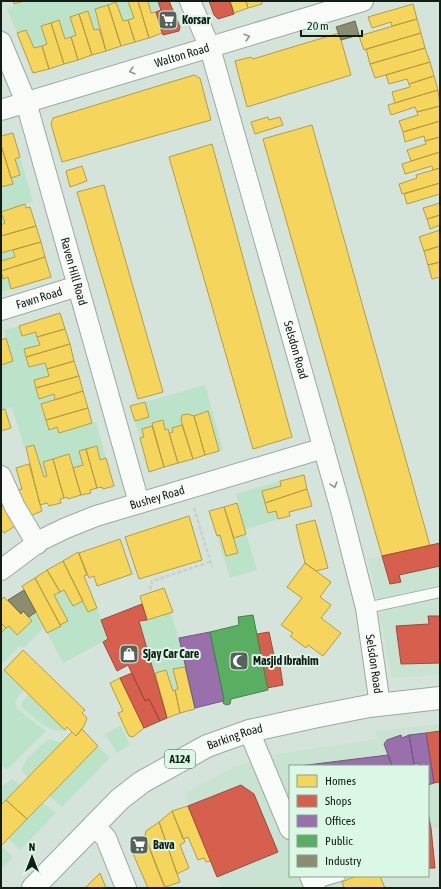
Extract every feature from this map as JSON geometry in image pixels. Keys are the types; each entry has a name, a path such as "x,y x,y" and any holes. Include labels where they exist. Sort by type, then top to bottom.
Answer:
{"main road":[{"name":"Barking Road","path":"33,888 120,799 142,782 207,746 249,731 318,716 380,705 440,698"}],"street":[{"name":"Selsdon Road","path":"190,1 210,48 324,448 366,608 380,705"},
{"name":"Walton Road","path":"1,110 363,1"},
{"name":"Raven Hill Road","path":"1,42 26,102 139,503"},
{"name":"Fawn Road","path":"1,310 78,286"},
{"name":"Bushey Road","path":"1,570 37,544 66,528 139,503 324,448"},
{"path":"1,476 15,507 37,544"},
{"path":"249,731 289,827"},
{"path":"93,825 106,838 126,888"}],"lane":[{"path":"366,608 440,592"},
{"path":"313,883 336,877"}],"path":[{"path":"188,489 212,567"},
{"path":"150,590 152,581 210,562"}],"shaded area":[{"path":"24,1 128,1 134,18 123,21 116,2 101,28 94,30 70,17 76,35 65,39 59,20 41,26 47,44 34,48 26,30 17,33 7,9"},
{"path":"148,1 158,1 161,10 151,13"},
{"path":"20,157 33,202 1,212 1,187 13,184 11,178 20,175 15,159"},
{"path":"1,212 5,223 1,225"},
{"path":"13,250 15,257 1,261 1,253"},
{"path":"1,274 3,279 8,277 11,289 1,292"},
{"path":"19,326 22,336 36,332 40,345 24,350 29,367 45,363 49,376 34,380 39,399 54,394 55,400 41,404 49,430 57,427 59,433 96,422 106,458 100,460 97,446 79,451 83,465 73,468 69,455 43,462 47,476 44,477 35,445 24,447 12,407 1,410 1,365 13,361 4,330"},
{"path":"205,385 223,450 219,451 208,411 194,416 188,414 182,415 182,425 172,428 173,432 169,433 165,430 163,420 152,423 152,426 142,429 144,437 140,438 135,421 149,417 145,402"},
{"path":"280,481 281,486 262,491 268,513 276,511 278,519 245,530 236,494"},
{"path":"246,534 257,570 230,578 217,536 220,535 226,556 238,553 234,538"},
{"path":"440,543 440,674 392,678 368,559"},
{"path":"64,590 73,606 83,601 88,612 97,608 108,639 63,663 47,633 68,621 54,595"},
{"path":"36,612 44,627 24,648 20,646 1,665 1,633 9,626 17,635 32,621 29,617"},
{"path":"170,612 179,638 185,667 173,669 178,689 173,691 166,670 155,673 139,621"},
{"path":"4,670 24,690 15,701 17,709 46,731 7,770 1,765 1,672"},
{"path":"29,695 65,730 60,731 48,728 22,707 22,701"},
{"path":"440,724 440,827 431,828 429,818 429,765 289,765 289,877 354,877 328,888 304,885 296,888 222,888 188,806 185,793 234,767 277,754 378,739 376,731"},
{"path":"121,725 130,745 117,753 105,734"},
{"path":"50,739 61,743 28,778 22,771 24,763 37,749"},
{"path":"98,746 110,758 62,807 49,796"},
{"path":"12,779 21,785 1,805 1,787"},
{"path":"43,803 56,813 20,850 8,838"},
{"path":"1,846 13,857 1,869"}],"building: Homes":[{"path":"13,1 24,1 14,4"},
{"path":"128,1 138,1 149,38 135,42 128,20 134,18"},
{"path":"138,1 148,1 151,13 156,12 162,33 149,38"},
{"path":"230,1 246,1 248,8 234,13"},
{"path":"246,1 262,1 262,4 248,8"},
{"path":"116,2 123,21 128,20 135,42 121,46 108,5"},
{"path":"413,4 417,19 392,26 391,22 372,28 368,17"},
{"path":"108,5 121,46 106,51 95,9"},
{"path":"88,11 94,30 99,29 106,51 92,55 79,14"},
{"path":"79,14 92,55 78,60 71,37 76,35 70,17"},
{"path":"417,19 421,33 364,50 359,36"},
{"path":"59,20 65,39 71,37 78,60 64,64 51,23"},
{"path":"51,23 64,64 49,69 42,46 47,44 41,26"},
{"path":"26,30 34,48 42,46 49,69 33,73 17,33"},
{"path":"339,33 351,75 247,107 235,61 251,57 253,59"},
{"path":"421,33 425,48 370,64 366,49"},
{"path":"425,48 430,62 375,78 370,64"},
{"path":"430,62 434,76 409,84 407,79 389,84 386,75"},
{"path":"194,75 200,78 211,120 62,162 51,124 53,118"},
{"path":"434,76 438,90 395,103 392,92 410,87 409,84"},
{"path":"438,90 440,106 417,112 415,107 391,115 388,105"},
{"path":"440,106 440,121 403,132 399,121 418,115 417,112"},
{"path":"268,117 269,120 280,117 283,125 255,134 251,122"},
{"path":"440,121 440,137 425,141 424,136 405,142 403,132"},
{"path":"312,125 430,546 382,556 263,139"},
{"path":"13,133 20,157 15,159 20,175 11,178 1,145 1,136"},
{"path":"440,137 440,152 411,161 407,150 426,144 425,141"},
{"path":"212,144 292,437 253,449 169,157"},
{"path":"1,145 13,184 1,187"},
{"path":"440,152 440,168 433,170 432,166 405,174 402,164"},
{"path":"82,166 87,181 70,187 66,171"},
{"path":"440,168 440,183 402,194 399,184 417,178 416,175"},
{"path":"440,183 440,194 407,204 404,194"},
{"path":"104,185 163,392 138,399 77,192"},
{"path":"440,203 440,215 427,219 423,208"},
{"path":"25,204 26,208 30,207 36,226 1,236 1,225 5,223 1,212"},
{"path":"440,215 440,225 430,229 427,219"},
{"path":"36,226 41,242 1,253 1,236"},
{"path":"440,230 440,246 424,251 419,237"},
{"path":"41,242 45,257 1,271 1,261 15,257 13,250"},
{"path":"440,246 440,262 428,265 424,251"},
{"path":"45,257 51,277 11,289 8,277 3,279 1,271"},
{"path":"440,262 440,277 432,279 428,265"},
{"path":"60,313 65,329 37,337 36,332 22,336 19,326"},
{"path":"65,329 70,344 26,357 24,349 40,345 37,337"},
{"path":"6,338 13,361 1,365 1,340"},
{"path":"70,344 74,361 47,369 45,363 29,367 26,357"},
{"path":"74,361 79,376 36,388 34,380 49,376 47,369"},
{"path":"79,376 83,391 55,400 54,394 39,399 36,388"},
{"path":"83,391 88,408 46,420 41,404"},
{"path":"145,402 149,417 135,421 130,406"},
{"path":"88,408 92,423 59,433 57,427 49,430 46,420"},
{"path":"5,409 11,428 1,431 1,410"},
{"path":"208,411 219,451 205,455 194,416"},
{"path":"188,414 194,416 205,455 193,459 181,420 182,415"},
{"path":"163,420 165,430 168,429 178,463 164,467 152,423"},
{"path":"182,425 193,459 178,463 169,433 173,432 172,428"},
{"path":"152,426 164,467 149,472 140,438 144,437 142,429"},
{"path":"34,445 44,477 47,476 43,462 53,459 64,498 60,499 61,503 49,506 47,503 40,505 26,447"},
{"path":"97,446 100,460 106,458 114,486 103,489 102,487 97,488 86,449"},
{"path":"86,449 97,488 90,490 91,493 81,495 73,468 83,465 79,451"},
{"path":"69,454 81,495 68,499 67,497 64,498 53,459"},
{"path":"29,464 42,511 30,516 25,514 18,490 22,489 16,468"},
{"path":"304,475 307,489 265,503 262,491 281,486 280,481"},
{"path":"307,489 312,506 289,512 290,516 278,519 276,511 268,513 265,503"},
{"path":"237,503 246,534 234,538 224,507"},
{"path":"3,506 17,525 4,533 1,529 1,507"},
{"path":"224,507 238,553 226,556 220,535 217,536 209,511"},
{"path":"189,516 202,560 139,579 125,537"},
{"path":"315,520 328,568 316,571 305,563 296,525"},
{"path":"120,539 132,574 97,586 94,576 89,578 79,553"},
{"path":"78,552 87,575 84,576 97,608 88,612 63,561"},
{"path":"63,561 83,601 73,606 64,590 60,592 47,570"},
{"path":"305,563 331,582 320,597 331,605 321,618 341,633 323,656 308,645 306,648 290,636 293,633 281,625 302,598 287,587"},
{"path":"47,570 60,592 54,595 68,621 60,625 35,578"},
{"path":"35,578 61,626 47,633 22,586"},
{"path":"164,588 173,612 147,620 140,596"},
{"path":"4,597 21,614 23,611 32,621 17,635 9,626 6,628 1,623 1,600"},
{"path":"1,623 6,628 1,633"},
{"path":"23,650 85,710 82,713 87,718 84,726 76,736 67,727 65,730 4,670"},
{"path":"185,667 195,709 180,713 175,690 178,689 173,669"},
{"path":"166,670 173,691 175,690 180,713 167,718 155,673"},
{"path":"120,678 144,728 133,737 129,736 118,713 123,711 110,683"},
{"path":"82,729 98,746 27,819 6,800 72,732 76,736"},
{"path":"6,800 27,819 1,846 1,805"},
{"path":"188,806 211,861 206,862 204,858 198,860 188,837 183,839 172,811"},
{"path":"172,811 185,842 180,845 189,868 177,874 159,822"},
{"path":"159,822 180,882 165,887 145,836 146,831"},
{"path":"145,836 165,888 148,888 131,849 134,839"},
{"path":"100,873 106,888 85,888"},
{"path":"354,877 380,877 385,888 344,888 342,882"}],"building: Shops":[{"name":"Korsar","path":"158,1 169,1 180,27 179,31 163,35 156,12 161,10"},
{"path":"209,1 230,1 234,14 218,19 214,15"},
{"path":"440,543 440,566 399,575 401,582 390,584 382,556"},
{"name":"Sjay Car Care","path":"142,604 147,620 139,621 167,718 160,721 149,699 145,701 128,665 117,671 103,642 108,639 101,620"},
{"path":"428,616 440,616 440,663 401,664 396,626 429,624"},
{"path":"269,632 275,660 279,659 283,685 267,688 257,634"},
{"path":"132,673 145,701 149,699 160,721 144,728 120,678"},
{"path":"440,731 440,782 434,783 426,733"},
{"path":"241,785 254,794 278,852 217,877 188,806"},
{"path":"429,818 431,828 435,868 429,868"}],"building: Offices":[{"path":"210,632 224,699 223,701 195,708 179,638"},
{"path":"426,733 434,783 429,785 429,765 419,765 418,763 414,764 409,735"},
{"path":"401,735 402,738 409,735 414,764 392,765 384,744 387,740"},
{"path":"388,755 392,765 307,765"}],"building: Public":[{"name":"Masjid Ibrahim","path":"253,615 268,690 231,699 230,704 226,705 223,703 224,699 210,632 239,625 238,617"}],"building: Industry":[{"path":"355,21 359,35 341,40 336,27"},
{"path":"24,590 36,612 29,617 23,611 21,614 8,600"}],"place":[{"name":"Korsar","path":"168,20"},
{"name":"Sjay Car Care","path":"129,654"},
{"name":"Masjid Ibrahim","path":"239,661"},
{"name":"Bava","path":"139,845"}]}
